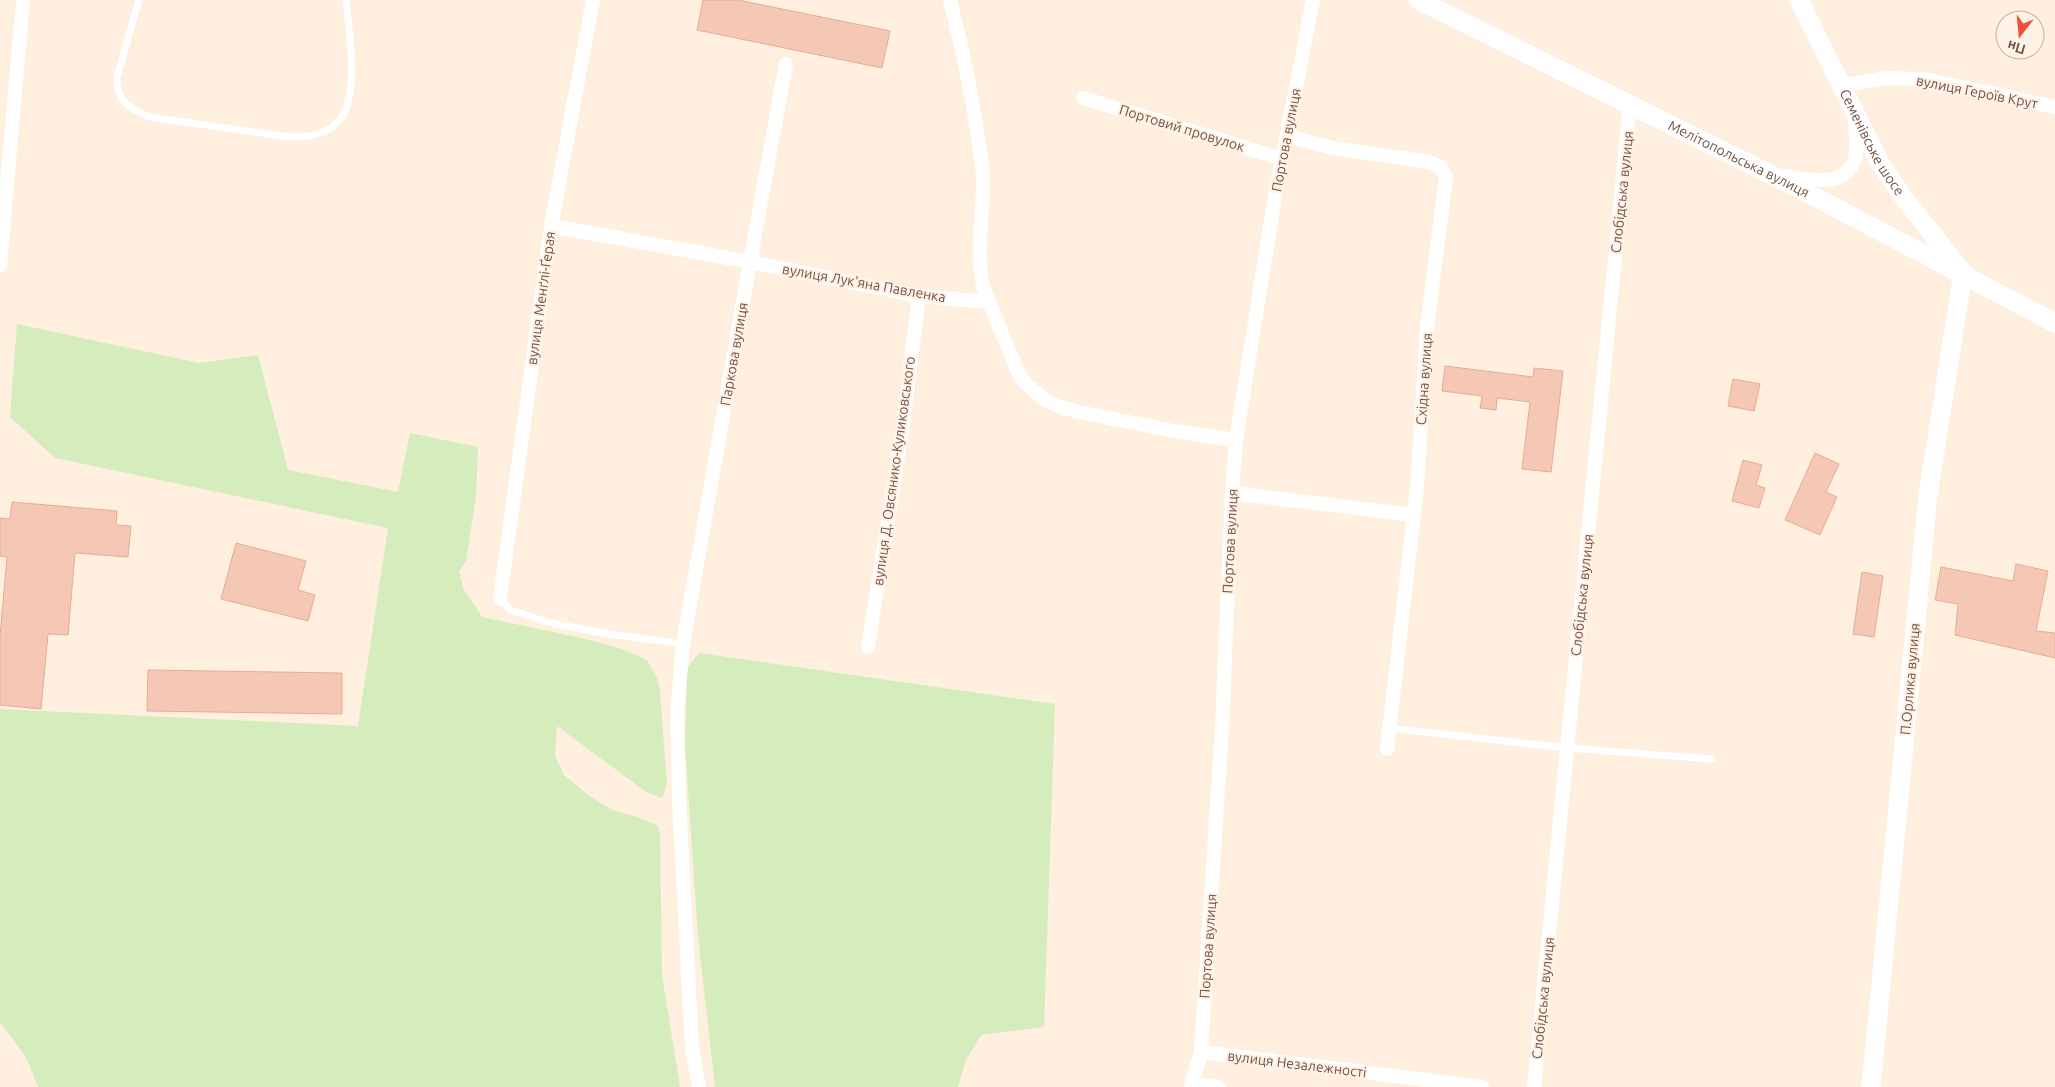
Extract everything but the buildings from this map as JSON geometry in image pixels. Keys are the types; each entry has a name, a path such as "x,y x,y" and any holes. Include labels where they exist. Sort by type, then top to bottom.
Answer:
{"street":[{"path":"0,265 23,0"},
{"name":"вулиця Менґлі-Ґерая","path":"500,598 551,226 593,0"},
{"path":"950,0 969,88 982,168 980,247 983,284 1018,372 1025,383 1045,400 1079,412 1174,432 1236,440"},
{"name":"Портова вулиця","path":"1191,1085 1201,1052 1222,728 1236,440 1286,136 1313,0"},
{"name":"Мелітопольська вулиця","path":"1418,0 1771,174 2055,323"},
{"name":"Семенівське шосе","path":"1799,0 1840,86 1881,165 1963,274"},
{"name":"Паркова вулиця","path":"699,1087 692,1047 679,800 677,713 683,644 786,64"},
{"name":"вулиця Героїв Крут","path":"1840,86 1886,78 1925,79 2055,107"},
{"name":"Портовий провулок","path":"1082,98 1282,159"},
{"name":"Слобідська вулиця","path":"1534,1087 1630,104"},
{"path":"1771,174 1822,181 1840,177 1853,163 1856,154 1853,112"},
{"name":"Східна вулиця","path":"1286,136 1332,148 1429,162 1441,167 1444,172 1446,185 1427,327 1417,488 1387,749"},
{"name":"вулиця Лук'яна Павленка","path":"551,226 750,262 919,296 990,302"},
{"name":"П.Орлика вулиця","path":"1871,1087 1928,495 1963,274"},
{"name":"вулиця Д. Овсянико-Куликовського","path":"868,646 902,425 919,296"},
{"path":"1232,493 1413,515"},
{"name":"вулиця Незалежності","path":"1201,1052 1482,1087"},
{"path":"1191,1085 1219,1087"}],"lane":[{"path":"139,0 117,77 117,88 121,98 129,107 149,117 290,137 309,137 325,132 337,123 343,114 350,94 352,57 346,0"},
{"path":"500,598 510,610 551,623 602,633 683,644"},
{"path":"1389,728 1567,748 1712,759"}],"green space":[{"path":"17,324 199,363 258,355 288,470 398,492 410,433 478,447 476,495 466,561 459,571 463,588 482,617 581,638 622,649 647,660 657,678 660,692 667,785 662,798 646,792 557,726 555,756 564,775 588,795 612,810 637,817 658,826 660,835 662,975 680,1087 38,1087 26,1057 0,1022 0,709 358,726 388,528 55,458 10,417"},
{"path":"699,653 1055,704 1044,1027 981,1035 966,1060 958,1087 715,1087 698,937 685,745 687,668"}]}
